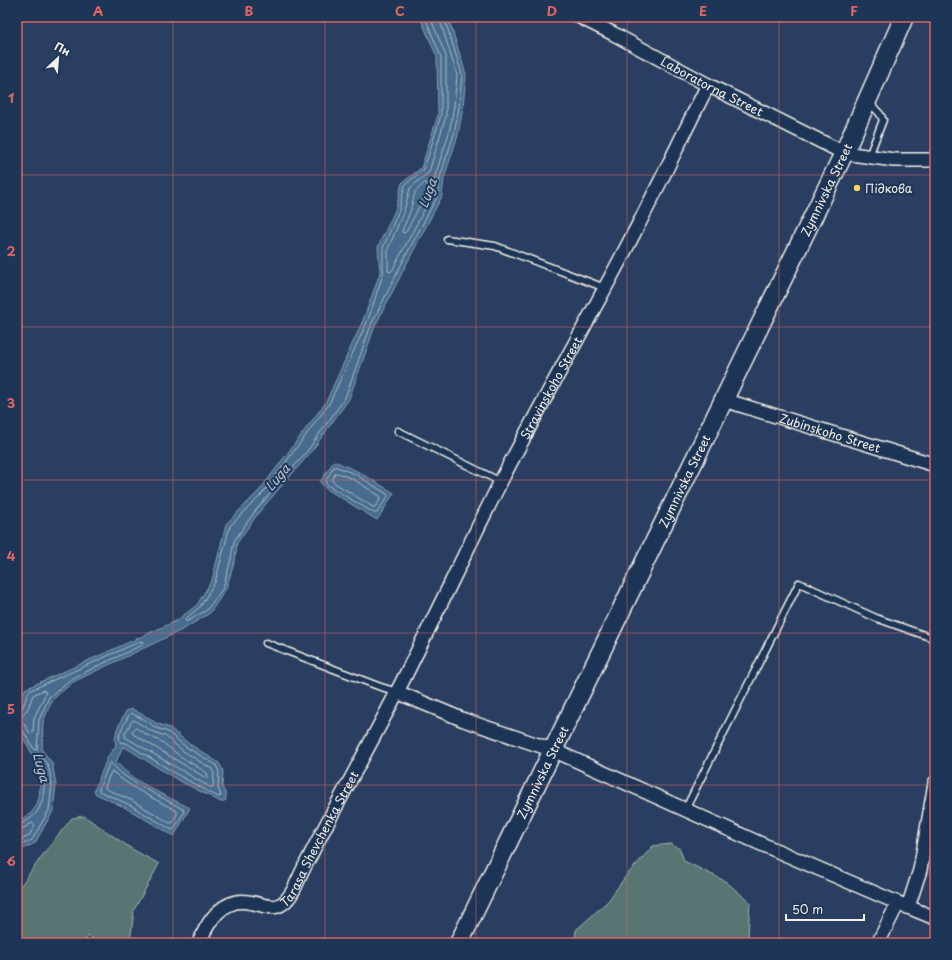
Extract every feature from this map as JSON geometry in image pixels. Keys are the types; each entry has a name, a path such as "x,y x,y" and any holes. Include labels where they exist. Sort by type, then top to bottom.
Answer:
{"main road":[{"name":"Zymnivska Street","path":"459,943 844,153 904,17"}],"street":[{"name":"Laboratorna Street","path":"580,17 612,32 708,85 844,153 894,160 935,160"},
{"name":"Stravinskoho Street","path":"395,696 500,482 635,232 708,85"},
{"name":"Zubinskoho Street","path":"724,400 935,465"},
{"path":"395,696 553,750 685,810 935,918"},
{"name":"Tarasa Shevchenka Street","path":"199,943 214,915 226,907 237,902 264,906 277,906 286,901 293,891 309,857 395,696"},
{"path":"878,943 903,905 920,870 935,783"}],"lane":[{"path":"868,101 880,114 883,120 869,156"},
{"path":"447,239 495,246 605,288"},
{"path":"398,431 500,482"},
{"path":"685,810 799,583 876,618 935,639"},
{"path":"266,643 378,686 395,696"}],"green space":[{"path":"84,816 132,849 159,864 134,910 130,943 102,943 88,936 85,943 17,943 17,891 47,849 72,818"},
{"path":"671,844 680,849 684,861 725,881 750,902 747,943 574,943 576,930 608,901 626,876 653,846"}],"water":[{"name":"Luga","path":"420,17 448,17 466,74 463,107 458,135 444,178 442,196 375,326 349,399 311,452 259,512 237,543 235,560 226,589 210,613 184,629 73,682 52,700 43,722 42,750 52,763 56,784 53,811 35,843 17,852 17,822 29,815 35,807 39,799 40,790 40,780 32,753 17,728 20,703 25,689 176,621 197,605 212,580 226,524 259,491 326,402 364,318 380,273 378,247 396,208 402,183 421,168 438,115 437,57"},
{"path":"334,461 357,471 394,493 377,520 325,488 320,482"},
{"path":"132,709 156,723 170,728 188,743 219,763 223,771 222,787 226,795 226,800 221,802 176,779 123,746 116,762 124,770 141,783 190,808 174,836 126,808 96,794 94,791 108,756 116,746 115,739 117,729 126,711"}],"place":[{"name":"Підкова","path":"857,188"}]}
